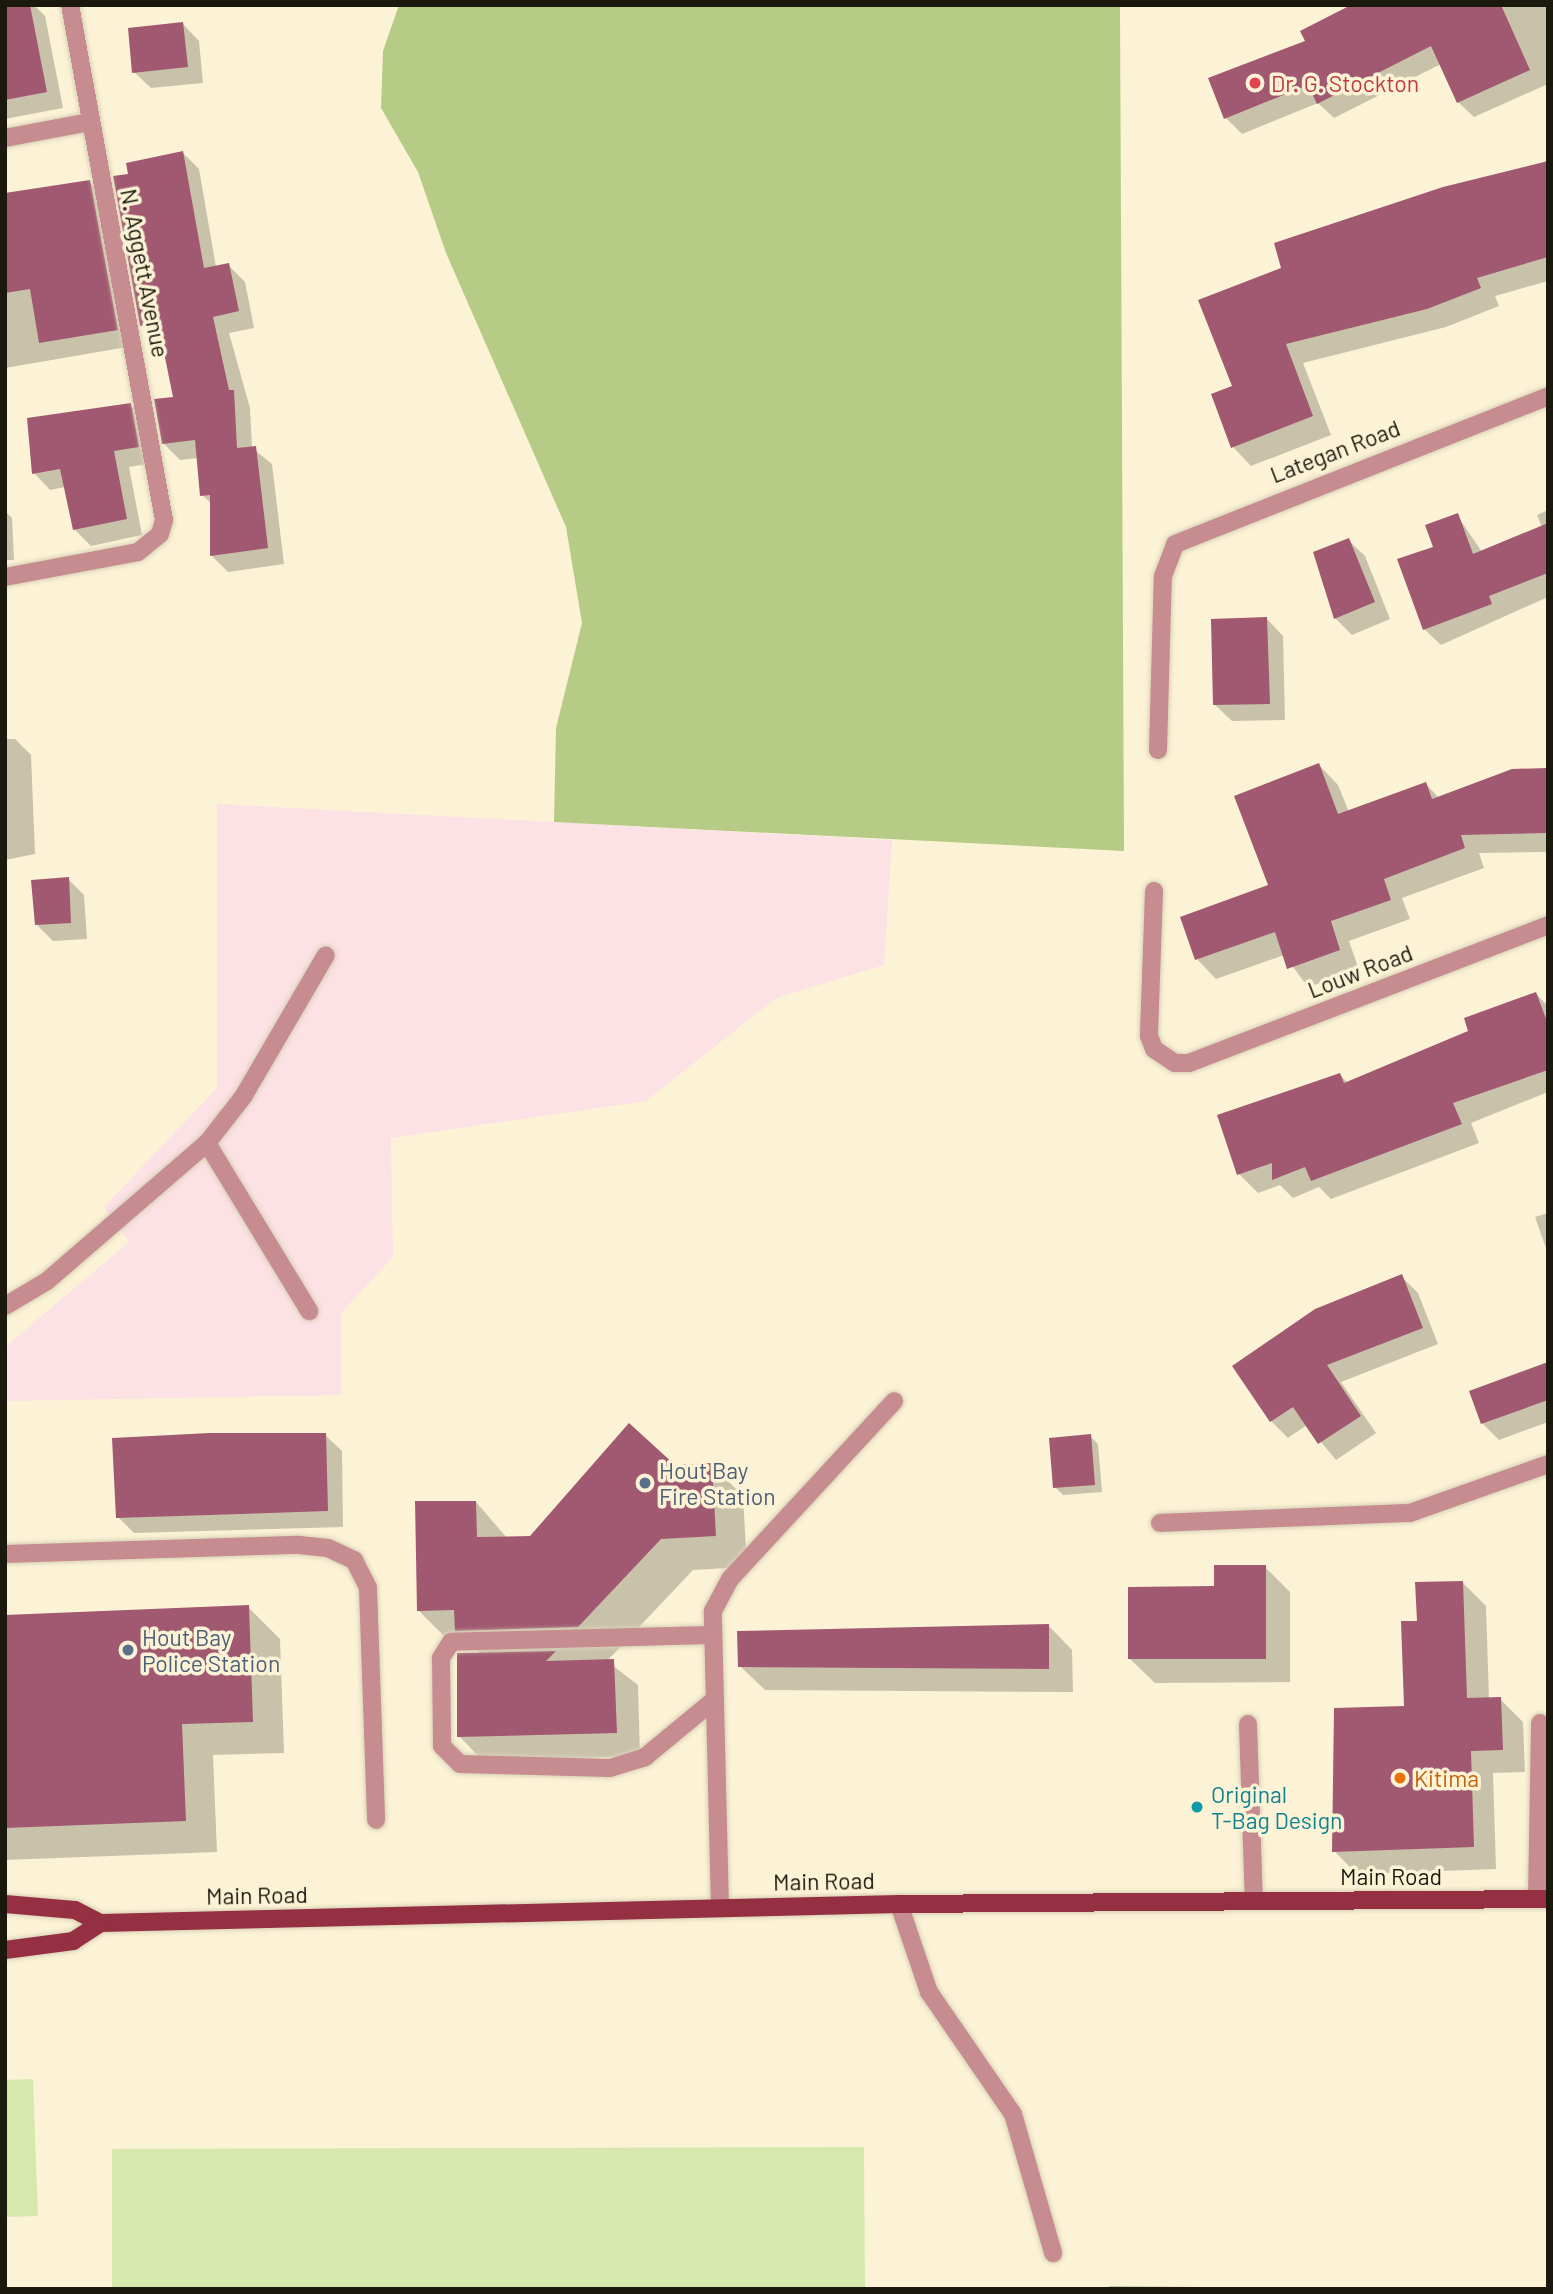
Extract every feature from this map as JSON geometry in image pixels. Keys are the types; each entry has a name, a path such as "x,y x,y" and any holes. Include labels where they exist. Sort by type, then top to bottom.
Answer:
{"main road":[{"name":"Main Road","path":"5,1904 75,1910 101,1923 899,1904 1542,1899"},
{"path":"5,1950 73,1941 101,1923"}],"street":[{"name":"N. Aggett Avenue","path":"5,577 150,546 164,520 164,498 90,122 70,5"},
{"path":"5,138 90,122"},
{"name":"Lategan Road","path":"1158,750 1163,576 1167,557 1188,534 1548,396"},
{"name":"Louw Road","path":"1154,891 1149,1036 1165,1059 1189,1063 1548,925"},
{"path":"5,1306 47,1281 207,1143 243,1097 326,955"},
{"path":"207,1143 309,1311"},
{"path":"720,1908 710,1635 719,1595 730,1579 894,1401"},
{"path":"1160,1523 1319,1519 1431,1509 1548,1464"},
{"path":"5,1554 299,1545 328,1548 355,1560 368,1588 376,1819"},
{"path":"710,1635 451,1642 441,1658 442,1746 460,1764 610,1768 645,1757 713,1701"},
{"path":"1540,1723 1542,1899"},
{"path":"1248,1724 1254,1901"},
{"path":"899,1904 929,1992 1013,2114 1053,2253"}],"shaded area":[{"path":"217,804 892,840 884,965 776,998 646,1101 391,1138 393,1257 341,1313 341,1395 5,1401 5,1347 129,1242 104,1207 217,1088"}],"green space":[{"path":"399,5 1120,5 1124,851 554,822 556,728 582,623 566,527 446,253 418,172 381,108 383,51"},
{"path":"33,2079 38,2216 5,2217 5,2080"},
{"path":"864,2147 865,2289 112,2289 112,2149"}],"building":[{"path":"5,5 30,5 47,92 5,100"},
{"path":"1351,5 1501,5 1530,70 1457,103 1431,46 1317,104 1308,85 1224,119 1208,78 1305,41 1300,31"},
{"path":"183,22 188,67 132,73 128,28"},
{"path":"183,151 204,268 229,263 239,311 213,317 229,390 234,390 237,448 256,446 268,548 210,556 210,495 200,496 195,440 162,444 154,399 173,397 158,323 140,326 113,176 128,174 126,163"},
{"path":"1548,161 1548,257 1477,278 1481,288 1427,309 1286,344 1313,416 1231,448 1211,394 1232,386 1198,300 1281,268 1274,243 1443,187"},
{"path":"90,180 118,330 39,343 30,289 5,293 5,193"},
{"path":"131,403 139,447 114,451 127,519 73,530 60,469 32,474 27,418"},
{"path":"1458,513 1473,554 1548,523 1548,573 1489,596 1492,604 1423,630 1397,559 1433,547 1425,525"},
{"path":"1349,538 1375,602 1334,619 1313,552"},
{"path":"1267,617 1270,704 1213,705 1211,619"},
{"path":"1319,763 1338,814 1426,782 1432,799 1512,769 1547,768 1547,833 1461,835 1465,848 1384,879 1391,900 1331,921 1340,950 1287,969 1275,932 1195,960 1180,917 1268,885 1234,796"},
{"path":"69,877 71,923 35,925 31,880"},
{"path":"1536,992 1548,1024 1548,1070 1453,1103 1462,1124 1311,1181 1305,1167 1272,1180 1272,1163 1237,1175 1217,1115 1340,1073 1344,1083 1468,1031 1464,1018"},
{"path":"1402,1274 1423,1328 1327,1365 1361,1416 1318,1444 1293,1407 1270,1422 1232,1366 1315,1309"},
{"path":"1548,1362 1548,1400 1481,1424 1469,1391"},
{"name":"Hout Bay Fire Station","path":"629,1423 675,1465 712,1463 716,1536 661,1539 578,1627 455,1631 454,1610 417,1611 415,1501 476,1501 477,1537 530,1536"},
{"path":"210,1433 326,1433 328,1511 116,1518 112,1438"},
{"path":"1091,1434 1095,1485 1053,1488 1049,1438"},
{"path":"1214,1565 1266,1565 1266,1659 1128,1659 1128,1587 1214,1586"},
{"path":"1463,1581 1467,1698 1501,1697 1503,1750 1471,1751 1474,1847 1332,1852 1334,1708 1404,1706 1401,1621 1417,1621 1415,1582"},
{"path":"249,1605 253,1722 182,1724 186,1821 5,1828 5,1615"},
{"path":"1049,1624 1049,1669 738,1667 737,1631"},
{"path":"556,1651 546,1661 614,1659 617,1733 457,1737 457,1653"}],"place":[{"name":"Dr. G. Stockton","path":"1255,83"},
{"name":"Hout Bay Fire Station","path":"645,1483"},
{"name":"Hout Bay Police Station","path":"128,1650"},
{"name":"Kitima","path":"1400,1778"},
{"name":"Original T-Bag Design","path":"1197,1807"}]}
